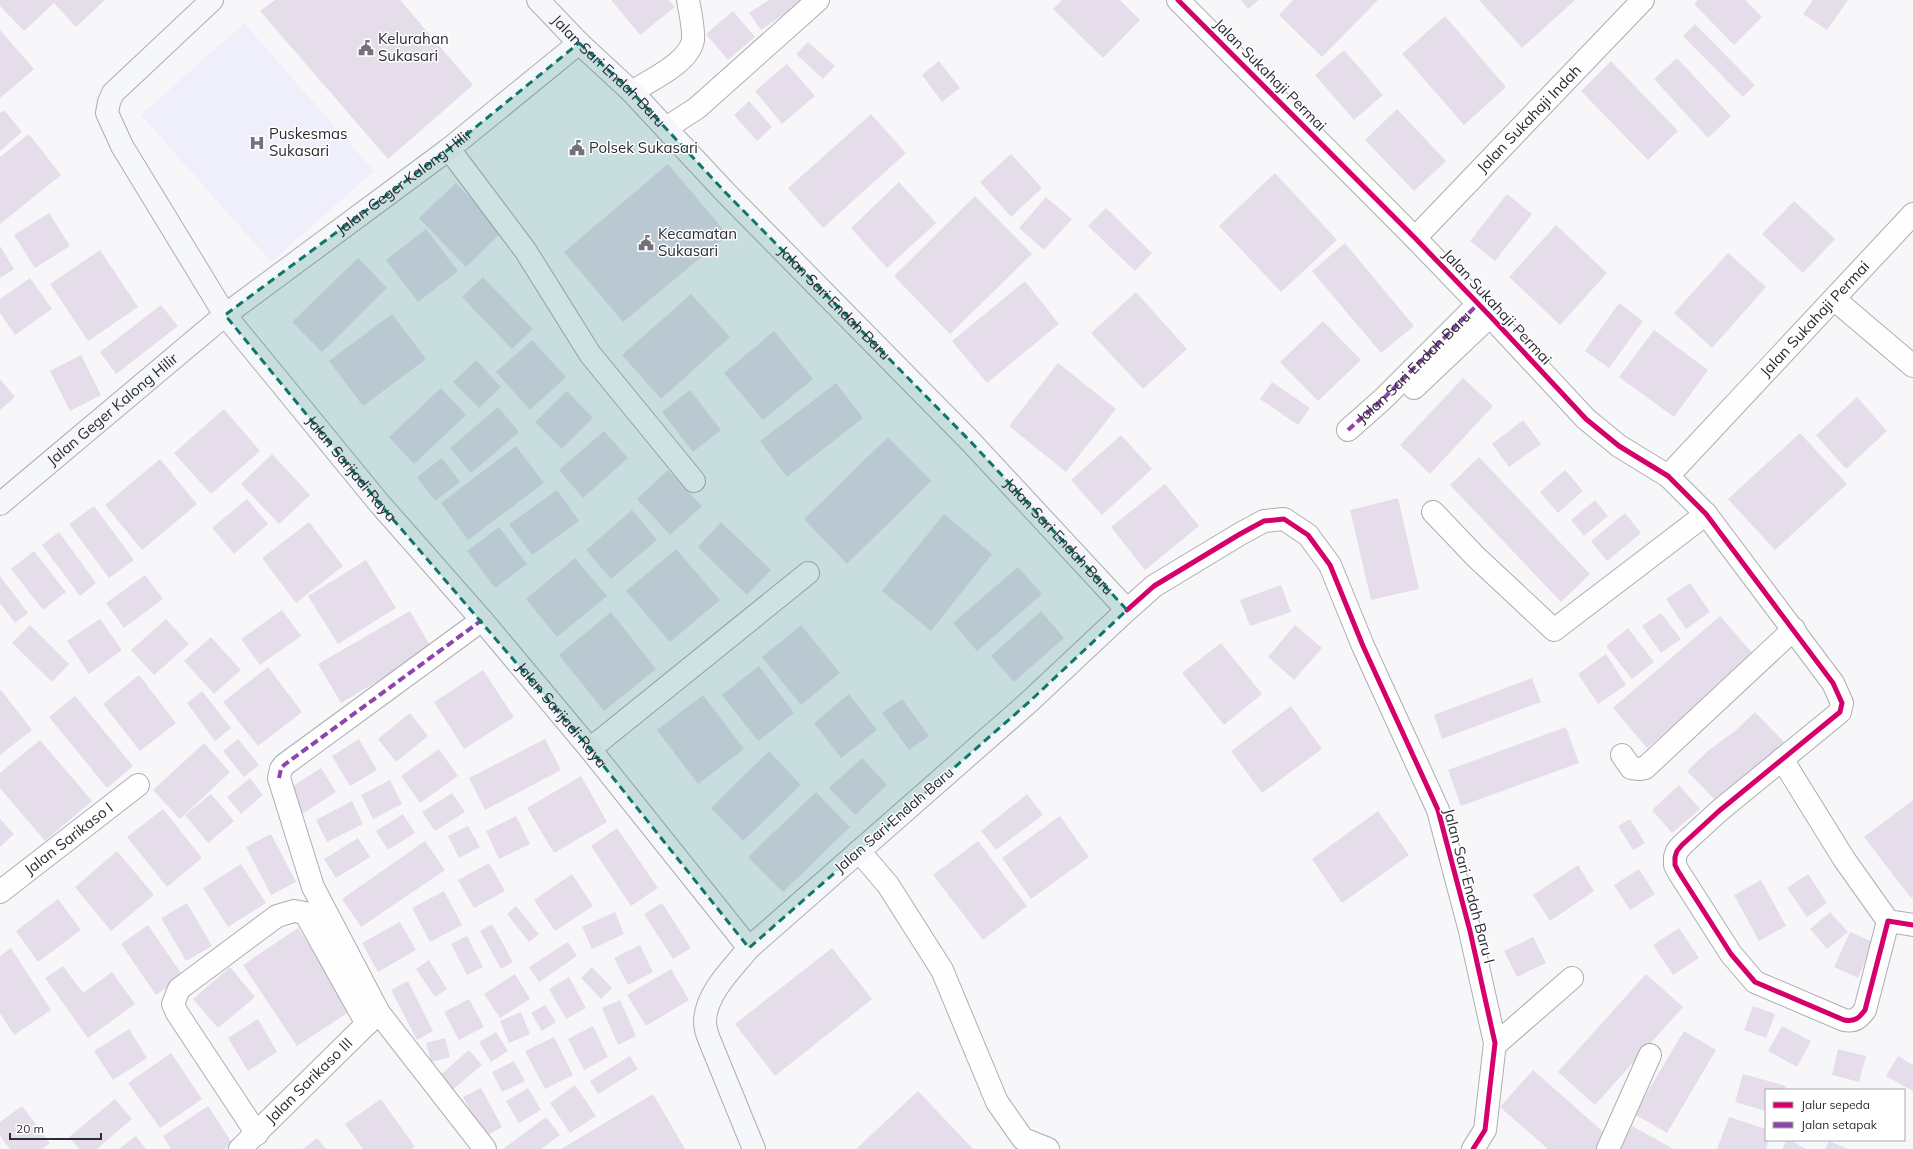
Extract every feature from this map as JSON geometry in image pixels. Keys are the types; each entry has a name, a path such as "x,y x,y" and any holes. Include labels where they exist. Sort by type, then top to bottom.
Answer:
{"main road":[{"path":"212,0 113,93 107,107 108,115 122,146 225,315"},
{"name":"Jalan Sari Endah Baru","path":"538,0 579,43 632,92 731,199 971,442 1127,610 1029,702 748,948"},
{"name":"Jalan Geger Kalong Hilir","path":"0,504 225,315 449,149 579,43"},
{"name":"Jalan Sarijadi Raya","path":"225,315 379,503 482,620 590,749 748,948"},
{"path":"748,948 720,983 708,1006 705,1022 708,1039 754,1149"}],"street":[{"path":"632,92 680,62 692,46 693,38 688,0"},
{"path":"666,128 697,108 818,0"},
{"name":"Jalan Sukahaji Permai","path":"1178,0 1415,238 1581,414 1619,446 1668,476 1706,514 1794,629 1833,683 1842,703 1840,712 1719,811 1676,851 1675,865 1678,871 1731,954 1755,982 1844,1020 1857,1020 1865,1010 1888,921"},
{"name":"Jalan Sukahaji Indah","path":"1415,238 1643,0"},
{"path":"449,149 525,250 590,354 694,481"},
{"name":"Jalan Sukahaji Permai","path":"1668,476 1913,214"},
{"path":"1834,299 1913,366"},
{"path":"1393,408 1484,310"},
{"name":"Jalan Sari Endah Baru","path":"1348,430 1484,310"},
{"path":"1433,512 1476,557 1554,630 1706,514"},
{"name":"Jalan Sari Endah Baru I","path":"1264,521 1284,519 1308,535 1330,565 1363,646 1438,810 1470,931 1495,1045 1485,1130 1473,1149"},
{"name":"Jalan Sari Endah Baru","path":"1127,610 1154,586 1264,521"},
{"path":"590,749 808,573"},
{"path":"373,1018 313,887 279,778 281,769 284,765 482,620"},
{"path":"1622,754 1632,768 1640,770 1645,768 1794,629"},
{"path":"1782,759 1844,859 1888,921 1913,925"},
{"name":"Jalan Sarikaso I","path":"0,892 138,785"},
{"path":"859,851 888,885 942,970 997,1102 1022,1139 1048,1149"},
{"path":"257,1134 177,1013 173,1004 179,989 277,916 294,911 305,913 373,1018 485,1149"},
{"path":"1495,1045 1572,978"},
{"name":"Jalan Sarikaso III","path":"240,1149 257,1134 373,1018"},
{"path":"1608,1149 1650,1055"}],"highlighted area":[{"path":"579,43 632,92 726,193 971,442 1127,610 1029,702 749,948 590,749 379,503 225,315 449,149"}],"shaded area":[{"name":"Puskesmas Sukasari","path":"244,23 374,171 271,262 141,115"}],"building":[{"path":"0,0 105,0 76,27 54,3 24,31 0,6"},
{"name":"Kelurahan Sukasari","path":"275,0 400,0 473,85 388,159 260,11"},
{"path":"611,0 669,0 675,7 640,35"},
{"path":"769,0 805,0 761,30 749,13"},
{"path":"1062,0 1120,0 1140,20 1103,58 1053,9"},
{"path":"1241,0 1259,0 1248,9"},
{"path":"1293,0 1378,0 1322,57 1279,15"},
{"path":"1479,0 1575,0 1522,48"},
{"path":"1698,0 1745,0 1762,17 1734,45 1694,4"},
{"path":"1813,0 1848,0 1827,30 1803,14"},
{"path":"733,11 755,37 728,60 706,34"},
{"path":"1445,16 1506,87 1464,125 1402,54"},
{"path":"1695,24 1755,85 1743,97 1683,36"},
{"path":"0,30 34,69 0,98"},
{"path":"808,42 835,66 823,79 796,54"},
{"path":"1344,50 1383,95 1354,120 1315,75"},
{"path":"1677,58 1731,116 1708,138 1654,79"},
{"path":"939,61 960,88 942,102 922,75"},
{"path":"1611,61 1678,131 1648,160 1581,91"},
{"path":"787,64 815,96 782,124 755,91"},
{"path":"749,101 772,127 757,141 734,115"},
{"path":"1397,109 1446,161 1414,191 1365,140"},
{"path":"4,110 22,132 0,151 0,113"},
{"path":"871,114 906,153 823,228 788,188"},
{"path":"29,134 61,175 0,224 0,157"},
{"path":"1011,154 1042,188 1011,217 980,182"},
{"name":"Kecamatan Sukasari","path":"668,164 728,235 623,322 564,252"},
{"path":"1275,173 1337,240 1281,292 1219,226"},
{"path":"899,182 936,223 887,268 851,228"},
{"path":"456,183 502,232 466,267 419,218"},
{"path":"1507,194 1532,214 1495,261 1470,241"},
{"path":"975,196 1032,254 950,334 894,276"},
{"path":"1046,197 1072,219 1044,250 1019,228"},
{"path":"1794,201 1835,239 1803,273 1762,234"},
{"path":"1106,208 1152,253 1135,271 1088,226"},
{"path":"49,213 70,246 35,268 14,235"},
{"path":"1556,225 1607,273 1560,325 1509,277"},
{"path":"426,229 458,271 418,302 386,260"},
{"path":"1345,243 1414,326 1381,353 1312,271"},
{"path":"0,246 14,269 0,278"},
{"path":"100,250 138,307 88,341 50,284"},
{"path":"1728,253 1766,287 1712,348 1674,313"},
{"path":"358,258 387,288 322,352 292,322"},
{"path":"483,277 533,329 512,349 462,297"},
{"path":"30,278 52,309 15,335 0,313 0,299"},
{"path":"1025,281 1059,324 987,383 952,341"},
{"path":"1136,292 1187,349 1143,389 1091,333"},
{"path":"691,294 730,337 661,399 622,355"},
{"path":"1619,303 1643,321 1609,368 1585,351"},
{"path":"161,305 178,326 116,374 100,352"},
{"path":"392,314 426,359 363,406 329,361"},
{"path":"1323,321 1361,360 1318,401 1280,362"},
{"path":"1654,330 1708,370 1674,417 1619,377"},
{"path":"774,331 813,379 763,420 724,373"},
{"path":"532,340 566,377 530,410 496,372"},
{"path":"81,355 101,395 70,411 50,371"},
{"path":"476,360 501,387 479,408 453,382"},
{"path":"1058,363 1116,409 1066,472 1009,426"},
{"path":"1463,378 1493,406 1430,474 1400,445"},
{"path":"0,379 15,397 0,410"},
{"path":"1272,382 1310,408 1298,425 1260,399"},
{"path":"836,383 863,418 787,477 760,441"},
{"path":"441,388 466,415 414,464 389,437"},
{"path":"690,390 721,430 693,452 662,412"},
{"path":"567,391 593,418 562,449 535,422"},
{"path":"1857,397 1887,431 1846,469 1816,435"},
{"path":"498,407 519,432 471,473 450,448"},
{"path":"224,409 260,451 211,494 174,453"},
{"path":"1523,420 1541,444 1509,467 1492,444"},
{"path":"604,431 628,458 583,498 559,470"},
{"path":"1800,433 1847,484 1775,550 1728,499"},
{"path":"1121,435 1152,469 1102,515 1071,480"},
{"path":"888,437 931,481 847,564 804,519"},
{"path":"516,446 544,483 468,540 441,503"},
{"path":"272,454 310,495 279,524 241,484"},
{"path":"1479,457 1590,574 1561,602 1450,485"},
{"path":"442,458 460,482 435,501 417,477"},
{"path":"160,459 197,504 142,550 105,505"},
{"path":"668,470 702,506 670,535 637,499"},
{"path":"1565,470 1583,491 1558,513 1540,492"},
{"path":"1165,484 1199,526 1145,570 1111,527"},
{"path":"557,490 579,521 532,555 509,524"},
{"path":"1398,498 1419,589 1371,600 1350,510"},
{"path":"247,499 268,524 234,554 212,528"},
{"path":"1595,500 1608,516 1584,536 1571,520"},
{"path":"94,506 134,560 109,578 69,524"},
{"path":"632,510 657,540 611,579 586,550"},
{"path":"1625,513 1641,533 1607,561 1591,541"},
{"path":"944,514 992,554 931,631 882,591"},
{"path":"309,522 343,566 296,603 262,558"},
{"path":"721,522 771,570 747,595 698,547"},
{"path":"499,527 527,564 495,588 467,551"},
{"path":"59,532 96,583 80,596 42,545"},
{"path":"676,549 720,600 670,642 626,591"},
{"path":"34,551 66,592 43,610 11,569"},
{"path":"575,558 607,596 557,637 526,599"},
{"path":"366,560 396,608 338,644 308,596"},
{"path":"1018,567 1042,594 977,651 953,623"},
{"path":"145,575 163,599 124,628 106,603"},
{"path":"0,576 28,613 15,623 0,603"},
{"path":"1690,583 1710,612 1686,629 1666,599"},
{"path":"1281,585 1291,612 1250,626 1240,600"},
{"path":"282,610 301,636 260,665 241,639"},
{"path":"410,611 432,649 341,703 318,664"},
{"path":"1041,611 1064,638 1014,682 991,656"},
{"path":"611,612 656,669 604,711 559,655"},
{"path":"1661,613 1681,639 1661,653 1642,626"},
{"path":"1720,616 1755,656 1647,748 1613,708"},
{"path":"100,619 122,650 89,674 67,641"},
{"path":"166,619 189,644 154,675 131,650"},
{"path":"30,625 69,664 52,682 12,643"},
{"path":"801,625 840,673 801,705 762,657"},
{"path":"1295,625 1322,648 1294,680 1268,657"},
{"path":"1628,628 1654,662 1632,679 1606,646"},
{"path":"211,637 241,670 214,694 184,661"},
{"path":"1221,643 1262,694 1224,725 1182,673"},
{"path":"1606,654 1626,685 1598,704 1578,674"},
{"path":"759,666 794,713 758,741 722,695"},
{"path":"268,667 302,712 258,746 223,702"},
{"path":"483,670 514,717 464,749 434,702"},
{"path":"139,675 176,723 140,751 103,704"},
{"path":"1532,678 1541,702 1442,739 1434,715"},
{"path":"1,690 32,730 0,755 0,691"},
{"path":"202,691 231,728 215,741 187,703"},
{"path":"849,694 877,730 841,758 814,723"},
{"path":"703,695 744,749 698,784 657,730"},
{"path":"75,696 133,766 107,788 49,717"},
{"path":"902,699 929,736 909,750 882,713"},
{"path":"1291,706 1322,749 1262,793 1231,751"},
{"path":"1755,712 1784,742 1764,762 1738,780 1716,801 1687,771 1709,750 1735,731"},
{"path":"410,713 428,736 396,762 378,739"},
{"path":"1566,727 1579,763 1461,806 1448,770"},
{"path":"238,739 259,765 244,777 223,751"},
{"path":"359,739 377,770 350,786 332,756"},
{"path":"545,739 561,770 485,810 469,778"},
{"path":"40,740 92,801 45,841 0,788 0,773"},
{"path":"204,743 230,772 180,819 153,790"},
{"path":"439,749 458,776 420,803 401,776"},
{"path":"769,751 801,785 743,841 711,808"},
{"path":"862,758 887,785 855,815 829,788"},
{"path":"321,768 336,792 302,814 287,790"},
{"path":"581,776 607,822 554,853 527,808"},
{"path":"250,778 263,795 241,814 227,797"},
{"path":"390,780 402,804 373,819 361,795"},
{"path":"1679,785 1700,809 1672,833 1652,810"},
{"path":"816,792 850,827 783,892 748,857"},
{"path":"452,793 465,812 435,831 422,812"},
{"path":"211,794 234,821 208,843 185,815"},
{"path":"1027,794 1043,815 996,850 981,831"},
{"path":"1913,800 1913,897 1911,898 1864,837"},
{"path":"352,801 363,824 327,842 316,820"},
{"path":"163,809 202,858 167,887 127,837"},
{"path":"1378,811 1409,855 1342,903 1312,859"},
{"path":"403,814 415,833 388,850 376,831"},
{"path":"516,816 530,844 499,859 486,831"},
{"path":"1060,816 1089,857 1031,899 1002,858"},
{"path":"0,819 14,834 0,847"},
{"path":"1630,819 1645,843 1633,850 1618,826"},
{"path":"468,826 480,847 459,858 448,836"},
{"path":"617,828 658,888 631,906 591,846"},
{"path":"271,834 296,882 271,895 246,847"},
{"path":"358,838 370,857 336,878 324,859"},
{"path":"425,841 445,870 361,927 342,899"},
{"path":"978,841 1027,906 983,940 933,875"},
{"path":"117,851 154,895 111,931 75,887"},
{"path":"489,863 505,891 474,908 458,880"},
{"path":"241,864 266,903 228,927 203,888"},
{"path":"1578,865 1594,891 1550,921 1533,895"},
{"path":"1639,869 1655,894 1630,910 1614,885"},
{"path":"572,874 593,906 555,931 534,900"},
{"path":"1808,874 1827,903 1807,917 1787,888"},
{"path":"1761,880 1786,926 1759,941 1734,895"},
{"path":"444,891 462,925 430,942 412,908"},
{"path":"58,899 81,930 38,962 16,931"},
{"path":"187,903 212,946 186,961 161,918"},
{"path":"662,903 691,948 673,959 644,914"},
{"path":"516,906 539,934 529,942 507,914"},
{"path":"615,912 624,934 592,949 582,927"},
{"path":"1830,912 1848,932 1827,949 1810,929"},
{"path":"400,922 416,950 378,972 362,943"},
{"path":"492,924 513,962 501,969 480,931"},
{"path":"148,925 183,976 156,995 121,944"},
{"path":"298,928 352,1010 297,1046 243,965"},
{"path":"1679,928 1699,958 1673,975 1653,945"},
{"path":"1850,932 1873,942 1858,978 1834,967"},
{"path":"467,936 483,967 467,975 451,944"},
{"path":"1533,937 1546,963 1517,977 1504,951"},
{"path":"568,942 577,956 539,982 529,967"},
{"path":"640,945 653,972 628,985 614,958"},
{"path":"11,948 51,1010 14,1035 0,1013 0,956"},
{"path":"832,948 872,999 775,1076 735,1024"},
{"path":"429,960 447,989 435,997 416,969"},
{"path":"63,966 83,993 112,972 135,1004 88,1038 45,978"},
{"path":"230,967 255,997 218,1028 193,999"},
{"path":"592,967 612,988 601,999 581,978"},
{"path":"671,969 689,1000 646,1026 627,995"},
{"path":"515,974 530,999 500,1018 484,994"},
{"path":"1646,974 1683,1007 1595,1105 1558,1072"},
{"path":"569,977 586,1008 566,1019 549,989"},
{"path":"408,981 433,1031 417,1040 391,990"},
{"path":"469,999 484,1027 459,1040 444,1012"},
{"path":"620,1000 636,1036 618,1045 602,1008"},
{"path":"545,1005 556,1022 542,1031 531,1013"},
{"path":"1753,1006 1775,1014 1766,1038 1744,1030"},
{"path":"521,1012 530,1034 509,1043 500,1021"},
{"path":"258,1019 277,1052 248,1071 228,1038"},
{"path":"593,1026 608,1057 584,1070 568,1039"},
{"path":"1782,1026 1811,1041 1797,1067 1768,1051"},
{"path":"129,1029 147,1058 113,1080 94,1051"},
{"path":"1684,1031 1716,1050 1667,1133 1634,1114"},
{"path":"496,1032 508,1051 491,1062 479,1042"},
{"path":"554,1037 573,1075 545,1089 525,1051"},
{"path":"445,1038 450,1057 431,1062 426,1043"},
{"path":"1838,1049 1866,1056 1859,1082 1832,1075"},
{"path":"469,1050 482,1065 451,1091 439,1076"},
{"path":"171,1053 202,1099 160,1128 128,1083"},
{"path":"630,1056 638,1069 598,1094 590,1081"},
{"path":"1898,1056 1913,1065 1913,1091 1886,1076"},
{"path":"514,1061 525,1081 502,1092 492,1072"},
{"path":"1533,1070 1608,1136 1597,1149 1548,1149 1500,1107"},
{"path":"1743,1074 1786,1086 1785,1089 1765,1089 1765,1111 1735,1102"},
{"path":"575,1085 596,1116 570,1133 550,1103"},
{"path":"481,1088 502,1127 484,1137 463,1097"},
{"path":"528,1088 541,1110 519,1123 506,1101"},
{"path":"918,1091 973,1149 856,1149"},
{"path":"653,1094 685,1149 561,1149"},
{"path":"115,1099 132,1119 97,1149 79,1149 69,1137"},
{"path":"381,1099 415,1147 411,1149 363,1149 345,1124"},
{"path":"22,1106 50,1143 42,1149 10,1149 0,1136 0,1122"},
{"path":"208,1106 233,1144 225,1149 171,1149 163,1136"},
{"path":"546,1117 560,1135 541,1149 503,1149"},
{"path":"1729,1117 1765,1129 1765,1141 1769,1141 1766,1149 1717,1149"},
{"path":"1632,1126 1674,1149 1619,1149"},
{"path":"136,1136 146,1149 119,1149"},
{"path":"317,1138 326,1149 303,1149"},
{"path":"1786,1141 1792,1141 1806,1149 1782,1149"},
{"path":"1829,1141 1848,1149 1825,1149"}],"marked path":[{"path":"1348,430 1383,399 1479,303"},
{"path":"279,778 281,769 284,765 482,620"}],"cycle path":[{"path":"1178,0 1415,238 1586,419 1619,446 1668,476 1706,514 1833,683 1842,703 1840,712 1719,811 1677,851 1675,865 1678,871 1731,954 1755,982 1844,1020 1854,1020 1865,1010 1888,921 1913,925"},
{"path":"1127,610 1154,586 1264,521 1284,519 1308,535 1330,565 1363,646 1438,810 1470,931 1495,1043 1485,1130 1473,1149"}],"place":[{"name":"Kelurahan Sukasari","path":"366,48"},
{"name":"Puskesmas Sukasari","path":"257,143"},
{"name":"Polsek Sukasari","path":"577,148"},
{"name":"Kecamatan Sukasari","path":"646,243"}]}
